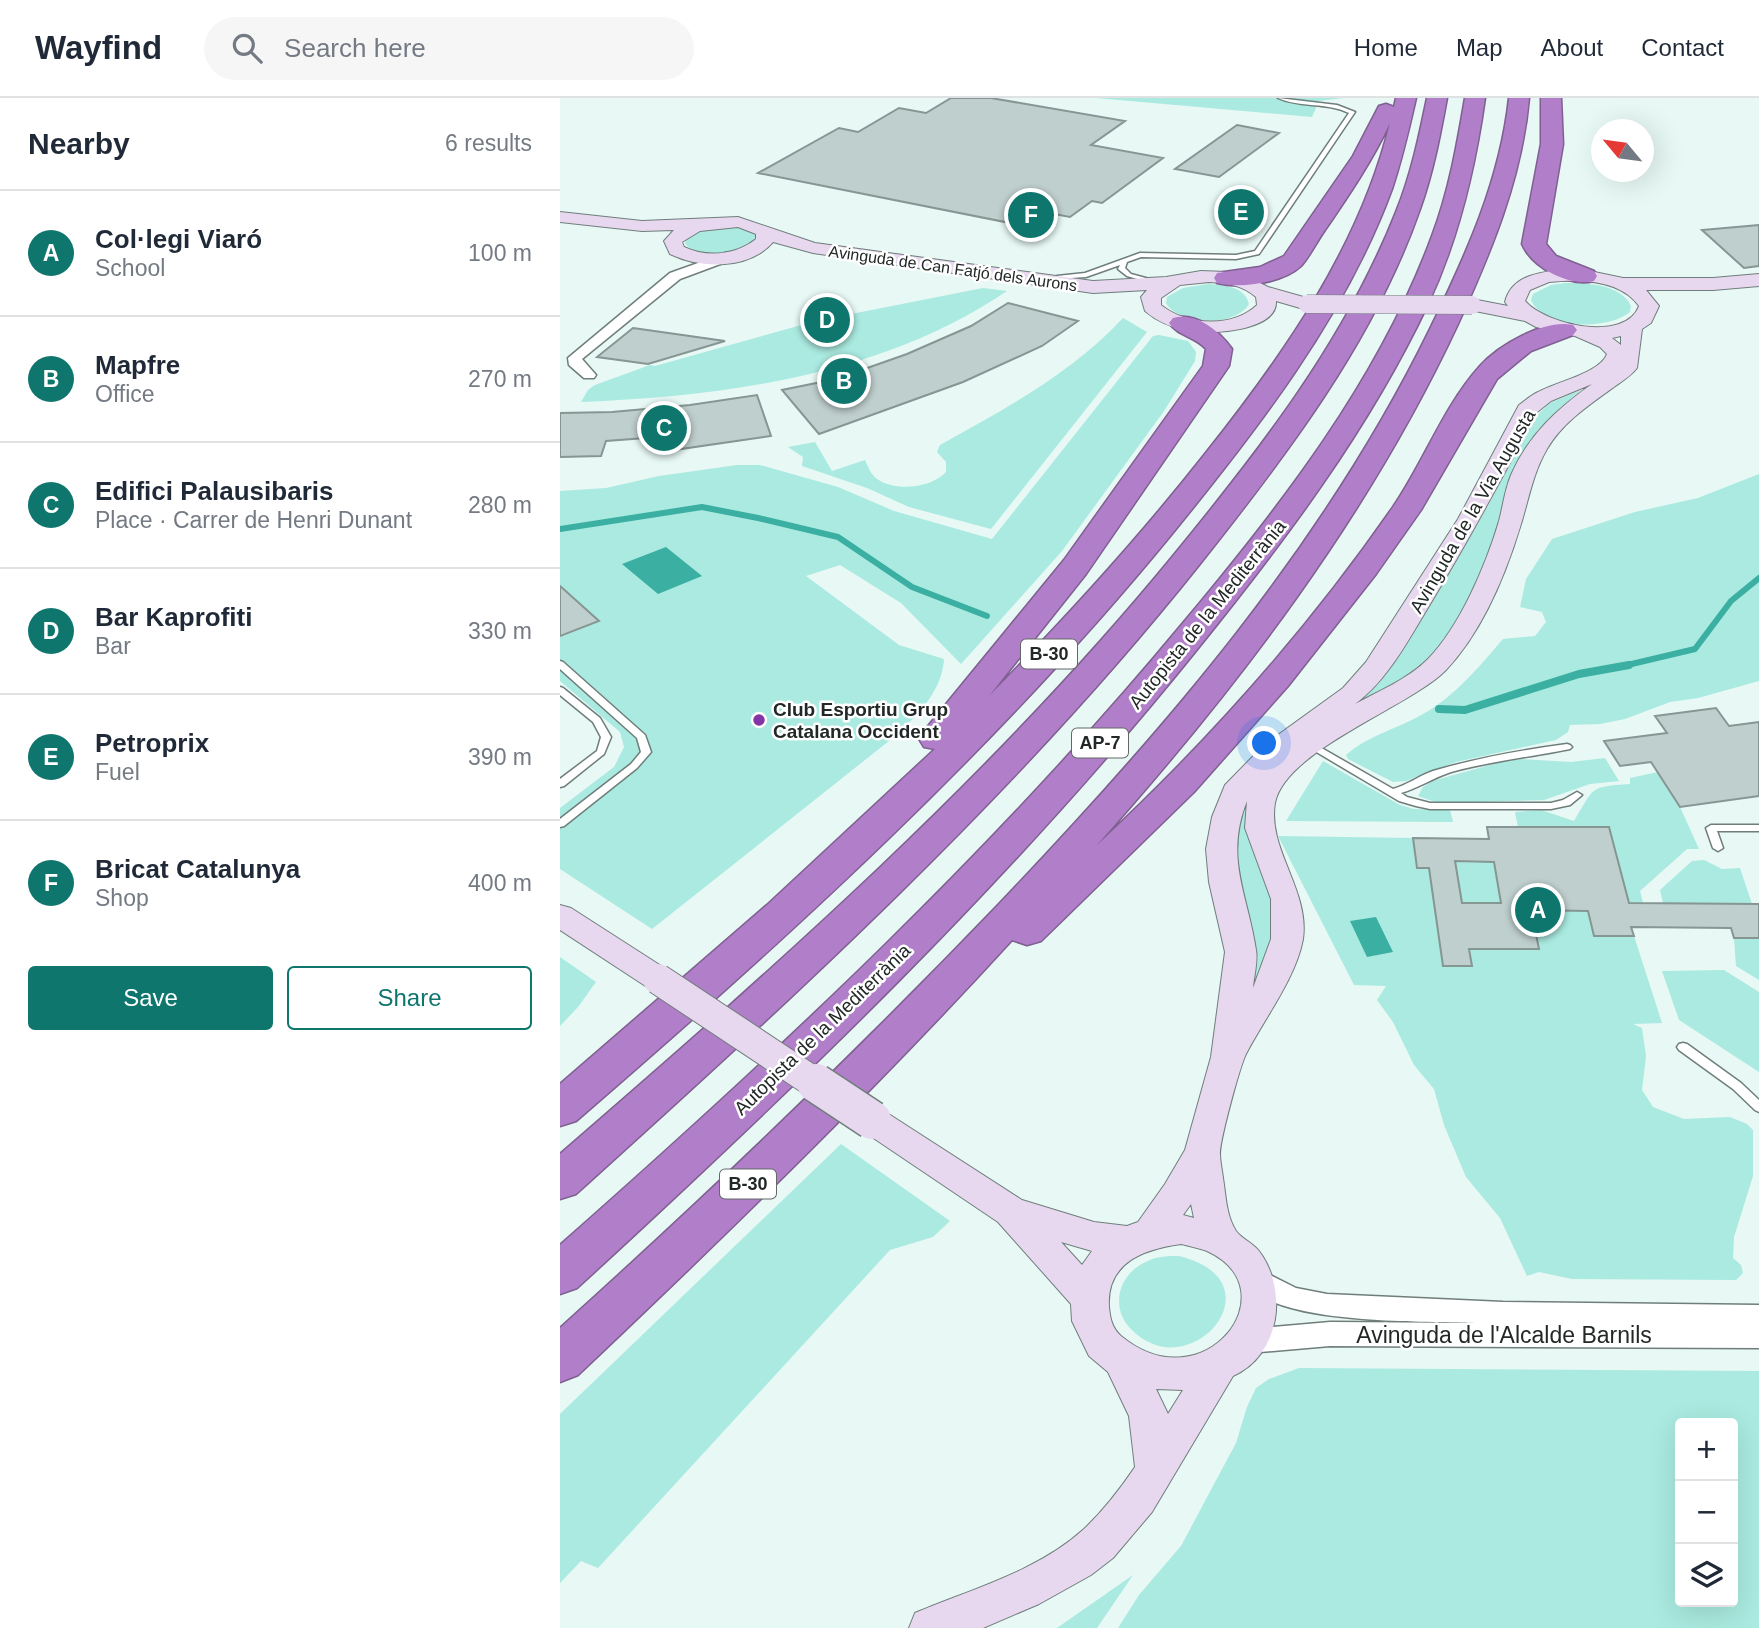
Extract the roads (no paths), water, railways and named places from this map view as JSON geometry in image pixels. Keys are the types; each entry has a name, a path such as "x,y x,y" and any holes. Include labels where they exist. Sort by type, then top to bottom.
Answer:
{"highway":[{"path":"1226,278 1249,277 1273,271 1285,266 1298,254 1364,156 1391,98"},
{"name":"B-30","path":"560,1109 673,1012 848,853 978,729 1136,560 1262,398 1335,285 1362,234 1386,175 1406,98"},
{"name":"AP-7","path":"560,1181 800,966 954,816 1128,631 1204,539 1280,440 1354,325 1406,215 1428,149 1437,98"},
{"name":"Autopista de la Mediterrània","path":"560,1274 765,1085 951,903 1143,695 1235,581 1309,484 1405,324 1434,257 1460,184 1475,98"},
{"name":"B-30","path":"560,1360 715,1217 893,1042 1143,770 1266,618 1333,524 1388,440 1411,397 1493,218 1510,159 1519,98"},
{"path":"1551,98 1552,144 1534,244 1539,255 1546,260 1585,276"},
{"name":"B-30","path":"673,1012 922,758 1110,519 1216,366 1219,349 1215,342 1202,331 1182,323"},
{"path":"893,1042 956,993 1064,899 1207,757 1270,688 1378,548 1428,475 1475,390 1488,373 1515,348 1527,341 1573,331"}],"street":[{"path":"560,216 642,226 705,224"},
{"name":"Avinguda de Can Fatjó dels Aurons","path":"705,224 741,222 757,226 765,233 813,248 1090,287 1152,307 1161,316 1182,323"},
{"path":"675,276 675,246 683,232 705,224"},
{"path":"642,226 675,246"},
{"path":"589,375 577,366 575,358 675,276 762,244 766,238 765,233"},
{"name":"Avinguda de Can Fatjó dels Aurons","path":"675,246 696,257 813,248"},
{"path":"1472,305 1515,295 1523,286 1539,279 1585,276 1642,286 1759,280"},
{"name":"Avinguda de Can Fatjó dels Aurons","path":"1090,287 1226,278 1246,282 1263,302"},
{"path":"1152,307 1152,295 1178,281"},
{"path":"1620,284 1643,297 1641,317"},
{"path":"1182,323 1203,326 1231,325 1250,320 1263,302 1472,305 1525,315 1573,331 1612,331 1713,284"},
{"path":"1515,295 1516,305 1525,315"},
{"name":"Avinguda de la Via Augusta","path":"1228,1057 1267,992 1287,939 1286,899 1260,828 1258,813 1273,779 1311,745 1361,711 1416,681 1437,664 1454,642 1493,570 1528,462 1550,428 1564,414 1627,368 1631,362 1629,338 1641,317"},
{"name":"Avinguda de la Via Augusta","path":"1140,1236 1178,1194 1202,1151 1228,1057 1241,951 1224,882 1221,849 1222,830 1239,785 1257,765 1352,694 1375,668 1470,519 1527,410 1544,397 1604,371 1616,360 1616,353 1607,343 1573,331"},
{"path":"560,915 1011,1212 1089,1298"},
{"name":"Avinguda de la Via Augusta","path":"1202,1151 1210,1213 1222,1240"},
{"path":"931,1628 1040,1582 1077,1561 1101,1541 1128,1513 1261,1311 1262,1295 1258,1280 1244,1257 1222,1240 1188,1230 1140,1236 1094,1237 1011,1212"},
{"path":"1140,1236 1100,1265 1091,1285 1090,1315 1096,1332 1107,1347 1139,1368 1169,1374 1189,1374 1233,1353"},
{"name":"Avinguda de l'Alcalde Barnils","path":"1258,1280 1291,1298 1327,1305 1503,1313 1759,1316"},
{"name":"Avinguda de l'Alcalde Barnils","path":"1233,1353 1330,1334 1759,1336"},
{"path":"1122,1359 1149,1416 1156,1467"}],"lane":[{"path":"1090,287 1089,279 1125,260 1148,254 1246,257 1261,250 1352,112 1339,107 1295,103 1281,98"},
{"path":"1125,260 1121,269 1137,278 1178,281"},
{"path":"1040,280 1072,277 1108,269"},
{"path":"560,664 642,737 646,752 635,766 560,824"},
{"path":"560,691 597,720 606,737 600,752 560,784"},
{"path":"1311,745 1403,799 1430,806 1550,806 1566,803 1577,795"},
{"path":"1392,792 1404,791 1432,775 1526,751 1567,747"},
{"path":"1718,848 1711,828 1759,828"},
{"path":"1683,1047 1737,1086 1759,1107"}],"waterway":[{"path":"560,529 702,507 758,518 838,537 912,587 987,616"},
{"path":"1623,666 1695,649 1731,601 1759,578"},
{"path":"1623,666 1629,665"},
{"path":"1439,709 1465,710 1579,674 1623,666"}],"place":[{"name":"Petroprix","path":"1241,212"},
{"name":"Bricat Catalunya","path":"1031,215"},
{"name":"Bar Kaprofiti","path":"827,320"},
{"name":"Mapfre","path":"844,381"},
{"name":"Edifici Palausibaris","path":"664,428"},
{"name":"Club Esportiu Grup Catalana Occident","path":"759,720"},
{"name":"Col·legi Viaró","path":"1538,910"}]}
